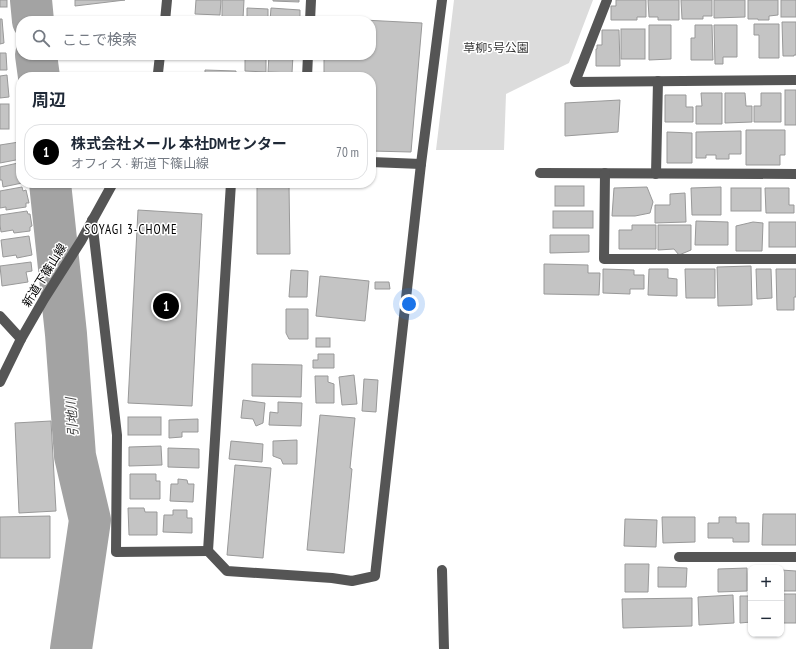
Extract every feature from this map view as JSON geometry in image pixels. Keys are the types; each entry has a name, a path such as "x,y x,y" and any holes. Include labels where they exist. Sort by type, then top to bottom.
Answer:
{"street":[{"path":"165,16 167,0"},
{"path":"310,16 311,0"},
{"path":"92,220 117,435 116,552 208,551 228,571 332,578 352,581 375,576 421,164 442,0"},
{"path":"607,0 575,82 796,80"},
{"path":"158,72 159,60"},
{"path":"307,72 308,60"},
{"path":"656,174 658,82"},
{"path":"376,162 421,164"},
{"path":"540,173 796,174"},
{"path":"605,173 604,259 796,259"},
{"name":"新道下篠山線","path":"0,382 21,339 44,299 81,241 109,188"},
{"path":"208,551 231,188"},
{"path":"0,316 21,339"},
{"path":"680,556 796,557"},
{"path":"442,570 444,649"}],"green space":[{"name":"草柳5号公園","path":"454,0 593,0 569,63 506,94 504,150 436,150"}],"building":[{"path":"0,0 7,0 7,7 0,7"},
{"path":"75,0 125,0 75,6"},
{"path":"196,0 221,0 220,15 195,14"},
{"path":"222,0 244,0 243,16 222,16"},
{"path":"299,0 299,2 273,1"},
{"path":"616,0 646,0 646,17 637,17 637,20 611,20 611,6 616,6"},
{"path":"648,0 679,0 679,20 658,20 658,17 649,17"},
{"path":"681,0 712,0 712,16 703,16 703,19 682,19"},
{"path":"714,0 745,0 745,17 714,18"},
{"path":"748,0 778,0 778,15 769,16 769,20 748,19"},
{"path":"781,0 796,0 796,17 781,17"},
{"path":"247,8 268,9 268,16 247,16"},
{"path":"271,8 300,10 300,16 270,16"},
{"path":"0,19 2,19 4,43 0,44"},
{"path":"376,21 422,23 411,152 376,151 376,72 324,72 324,60 376,60"},
{"path":"782,22 796,22 796,55 794,56 783,56"},
{"path":"754,24 779,24 779,58 759,58 759,35 754,35"},
{"path":"649,25 671,25 671,59 649,60"},
{"path":"695,25 712,25 713,60 691,60 691,38 695,38"},
{"path":"714,25 737,25 737,57 723,57 723,64 715,64"},
{"path":"621,29 645,29 645,59 621,59"},
{"path":"602,30 619,30 620,66 596,66 596,49 597,45 602,45"},
{"path":"0,53 6,53 7,70 0,70"},
{"path":"245,60 266,60 266,72 245,71"},
{"path":"269,60 293,60 292,72 268,72"},
{"path":"205,70 236,71 236,72 205,72"},
{"path":"7,75 9,97 0,98 0,76"},
{"path":"785,90 796,90 796,125 785,125"},
{"path":"701,93 722,93 722,124 696,124 696,106 702,106"},
{"path":"725,93 745,93 746,106 752,106 752,122 725,123"},
{"path":"761,93 781,93 781,122 754,122 754,106 761,106"},
{"path":"665,95 686,95 686,107 693,107 693,122 665,122"},
{"path":"620,100 618,132 565,136 565,103"},
{"path":"0,104 9,104 9,129 0,129"},
{"path":"746,130 785,130 785,155 780,155 780,165 746,165"},
{"path":"741,131 741,154 729,154 729,159 716,159 716,155 706,155 706,158 696,158 696,132"},
{"path":"667,132 692,133 692,163 667,163"},
{"path":"16,142 16,160 0,163 0,145"},
{"path":"16,163 16,184 3,187 2,180 0,180 0,167"},
{"path":"555,186 584,186 584,206 555,206"},
{"path":"647,187 653,202 650,213 635,216 612,216 614,188"},
{"path":"721,187 721,215 692,215 691,188"},
{"path":"22,188 23,191 26,190 29,203 26,203 26,207 6,210 6,207 0,208 0,191"},
{"path":"257,188 289,188 290,254 257,254"},
{"path":"731,188 761,188 761,211 731,211"},
{"path":"765,188 789,188 789,205 794,205 794,213 766,213"},
{"path":"685,193 686,222 655,223 655,205 670,205 670,194"},
{"path":"138,210 202,214 192,406 128,403"},
{"path":"27,211 28,214 30,214 32,226 30,227 30,231 14,233 13,230 1,232 0,215"},
{"path":"553,211 593,211 593,228 553,228"},
{"path":"696,221 728,222 728,245 695,245"},
{"path":"753,222 763,223 762,251 736,251 736,226"},
{"path":"769,222 796,222 796,247 769,247"},
{"path":"632,225 656,225 656,249 619,249 619,230 632,230"},
{"path":"658,225 691,225 691,250 679,255 674,249 658,250"},
{"path":"550,235 589,235 589,252 550,253"},
{"path":"29,236 32,255 17,258 16,255 3,257 1,240"},
{"path":"31,262 32,271 26,272 28,282 2,286 0,266"},
{"path":"544,264 588,265 588,273 600,273 599,295 544,294"},
{"path":"751,266 752,305 718,306 717,267"},
{"path":"603,269 634,270 634,275 644,275 644,289 630,289 630,294 603,293"},
{"path":"649,269 668,269 668,278 677,279 677,296 648,295"},
{"path":"685,269 715,269 715,298 686,298"},
{"path":"756,269 771,269 772,298 757,299"},
{"path":"776,269 796,269 796,297 794,297 794,310 777,310"},
{"path":"291,270 308,271 307,297 289,297"},
{"path":"320,276 369,281 365,321 316,316"},
{"path":"375,282 389,282 390,289 375,289"},
{"path":"286,309 308,309 308,339 289,339 286,333"},
{"path":"316,338 330,338 330,347 316,347"},
{"path":"318,354 334,354 334,368 313,368 313,360 318,360"},
{"path":"252,364 302,365 301,397 252,396"},
{"path":"354,375 357,404 342,405 339,377"},
{"path":"315,376 328,376 328,382 334,384 334,403 316,403"},
{"path":"364,379 378,380 376,412 362,411"},
{"path":"243,400 265,403 263,423 256,426 253,419 241,418"},
{"path":"278,402 302,403 301,426 269,425 270,412 278,413"},
{"path":"320,415 355,418 344,553 307,550"},
{"path":"128,417 161,417 161,435 128,435"},
{"path":"198,419 198,432 182,432 182,437 169,438 169,420"},
{"path":"51,421 56,511 19,513 15,423"},
{"path":"297,440 297,464 283,464 281,459 273,456 273,441"},
{"path":"231,441 263,444 262,462 229,459"},
{"path":"161,446 162,465 129,466 129,447"},
{"path":"168,448 199,449 199,468 168,467"},
{"path":"235,465 271,468 263,558 227,555"},
{"path":"130,474 156,474 156,481 160,481 160,499 130,499"},
{"path":"178,479 187,480 188,484 194,484 193,502 170,501 171,484 178,484"},
{"path":"128,508 144,508 145,512 157,512 157,535 129,535"},
{"path":"173,510 187,510 187,518 192,518 192,533 163,532 164,515 173,515"},
{"path":"763,514 796,514 796,545 762,545"},
{"path":"50,516 50,558 0,558 0,517"},
{"path":"662,517 695,517 695,542 663,543"},
{"path":"719,517 736,517 736,523 749,523 749,542 733,542 733,538 708,538 708,523 719,523"},
{"path":"625,519 657,520 656,547 624,546"},
{"path":"625,564 649,564 648,592 625,592"},
{"path":"658,567 687,568 686,587 658,587"},
{"path":"747,568 747,591 718,592 718,569"},
{"path":"784,570 796,571 796,591 784,591"},
{"path":"784,594 796,594 796,623 784,623"},
{"path":"733,595 734,623 699,625 698,597"},
{"path":"740,596 748,596 748,622 740,623"},
{"path":"692,598 692,626 623,628 622,599"}],"waterway":[{"name":"引地川","path":"31,0 33,16"},
{"name":"引地川","path":"37,60 38,72"},
{"name":"引地川","path":"51,188 66,334 75,456 90,520 71,649"}],"place":[{"name":"株式会社メール 本社DMセンター","path":"166,306"}],"district":[{"name":"SOYAGI 3-CHOME","path":"131,229"}]}
